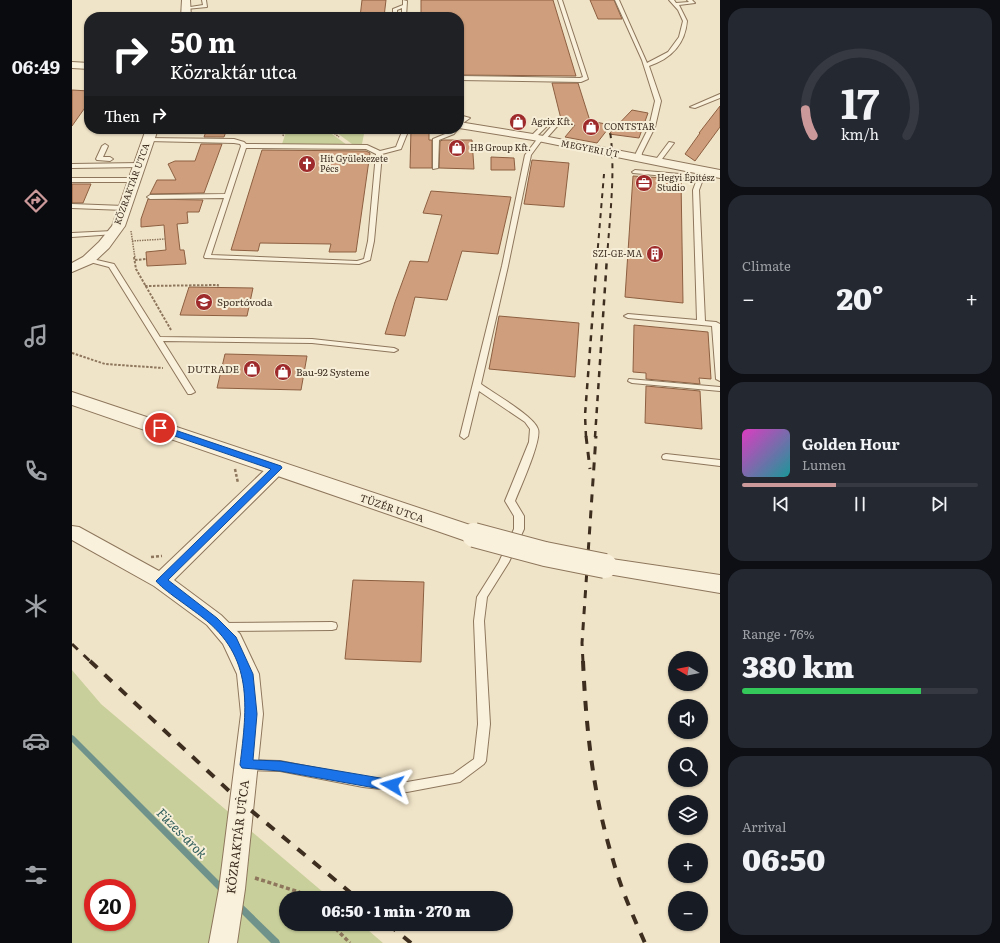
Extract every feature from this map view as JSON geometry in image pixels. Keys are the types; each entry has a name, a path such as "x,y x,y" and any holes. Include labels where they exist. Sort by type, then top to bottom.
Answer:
{"street":[{"path":"72,65 84,66"},
{"name":"MEGYERI ÚT","path":"464,125 657,162 711,175"},
{"name":"KÖZRAKTÁR UTCA","path":"72,268 88,260 104,245 118,226 150,134"},
{"name":"TÜZÉR UTCA","path":"72,398 474,535 545,554 605,566 720,584"},
{"path":"161,581 277,468"},
{"name":"KÖZRAKTÁR UTCA","path":"72,532 161,581 214,620 232,640 248,674 252,714 233,881 225,932"}],"lane":[{"path":"186,8 205,6 204,0"},
{"path":"404,12 405,0"},
{"path":"464,78 581,80 586,78 560,0"},
{"path":"618,0 646,64 658,101 652,127 639,153 638,159"},
{"path":"673,2 693,3 689,0"},
{"path":"646,64 655,62 675,49 682,36 685,22 673,2"},
{"path":"396,12 396,9 405,6"},
{"path":"693,107 720,96"},
{"path":"464,436 505,266 528,155 550,120"},
{"path":"538,138 558,122"},
{"path":"150,134 164,141 234,141 242,143 244,146 367,147 379,153 398,148 404,134"},
{"path":"435,168 436,139 449,134"},
{"path":"657,162 671,143"},
{"path":"105,146 99,160 140,162"},
{"path":"244,146 208,257 357,263 367,260 371,241 379,153"},
{"path":"72,166 140,162"},
{"path":"635,172 711,175"},
{"path":"701,323 696,190 699,182 711,175"},
{"path":"72,180 134,180"},
{"path":"150,197 227,196"},
{"path":"72,206 124,208"},
{"path":"72,235 113,233"},
{"path":"88,260 112,265 191,392"},
{"path":"628,316 716,324 720,379"},
{"path":"158,339 312,341 394,350"},
{"path":"632,381 720,389"},
{"path":"246,765 280,766 363,782 407,787 456,778 480,761 484,724 479,621 482,597 504,562 519,529 519,516 510,502 533,442 534,429 528,420 476,385"},
{"path":"666,457 720,463"},
{"path":"220,628 332,626"}],"path":[{"path":"131,227 136,269 177,340"},
{"path":"132,241 165,239"},
{"path":"135,260 146,259"},
{"path":"145,286 218,285 217,288"},
{"path":"72,353 105,364 177,370"},
{"path":"234,453 225,462 236,469 239,482 236,488"},
{"path":"149,557 160,557 167,554"},
{"path":"233,881 293,891"},
{"path":"338,931 350,943"}],"green space":[{"path":"285,134 332,134 347,145 282,144"},
{"path":"338,134 364,134 362,144 352,144"},
{"path":"72,670 101,704 322,891 279,891 279,931 369,931 383,943 72,943"}],"building":[{"path":"362,0 386,0 385,12 361,12"},
{"path":"421,0 553,0 576,76 464,75 464,12 421,12"},
{"path":"590,0 614,0 622,19 598,19"},
{"path":"552,83 578,83 590,121 611,125 597,143 565,137 575,125 562,123"},
{"path":"72,90 84,91 84,109 72,126"},
{"path":"720,106 720,127 695,161 685,154"},
{"path":"632,110 648,113 639,138 609,134"},
{"path":"205,134 225,134 224,137 204,137"},
{"path":"411,134 429,134 429,140 432,140 432,168 410,168"},
{"path":"472,140 474,169 439,168 440,141"},
{"path":"201,144 222,144 204,193 150,194 157,180 176,180 168,164 175,161 195,161"},
{"path":"262,150 366,151 370,153 356,252 329,252 331,244 260,243 258,251 231,250"},
{"path":"491,157 514,158 515,170 491,170"},
{"path":"532,160 569,163 564,207 524,204"},
{"name":"SZI-GE-MA","path":"633,176 681,179 683,303 625,297"},
{"path":"72,184 91,184 83,203 72,203"},
{"path":"431,191 511,197 498,254 462,251 447,300 415,297 405,336 385,334 410,261 428,262 442,215 423,213"},
{"path":"148,199 203,200 199,212 187,212 188,223 177,224 180,250 184,250 186,264 147,266 146,252 166,250 164,225 141,227 141,219"},
{"path":"189,287 253,288 247,316 180,315"},
{"path":"499,316 579,323 575,377 489,369"},
{"path":"634,325 708,332 711,379 699,378 700,384 646,379 646,373 633,372"},
{"path":"225,354 307,356 301,390 217,388"},
{"path":"646,386 700,391 702,429 645,423"},
{"path":"353,580 424,582 421,662 345,659"}],"waterway":[{"name":"Füzes-árok","path":"72,738 223,890"},
{"name":"Füzes-árok","path":"238,905 276,943"}],"railway":[{"path":"607,258 612,171 611,136 608,119"},
{"path":"597,258 604,174"},
{"path":"586,437 585,415 597,257"},
{"path":"595,437 607,257"},
{"path":"586,436 590,469"},
{"path":"583,662 582,643 596,436"},
{"path":"72,644 91,662"},
{"path":"90,661 242,803 349,891"},
{"path":"583,661 586,711 600,811 616,871 645,943"},
{"path":"396,931 411,943"}],"place":[{"name":"Agrix Kft.","path":"518,122"},
{"name":"CONTSTAR","path":"591,127"},
{"name":"HB Group Kft.","path":"457,148"},
{"name":"Hit Gyülekezete Pécs","path":"307,164"},
{"name":"Hegyi Építész Studio","path":"644,183"},
{"name":"SZI-GE-MA","path":"655,254"},
{"name":"Sportóvoda","path":"204,302"},
{"name":"DUTRADE","path":"252,369"},
{"name":"Bau-92 Systeme","path":"283,372"}],"route":[{"path":"160,428 277,468 161,581 214,620 232,640 248,674 252,714 246,765 280,766 363,782 392,785"}]}
